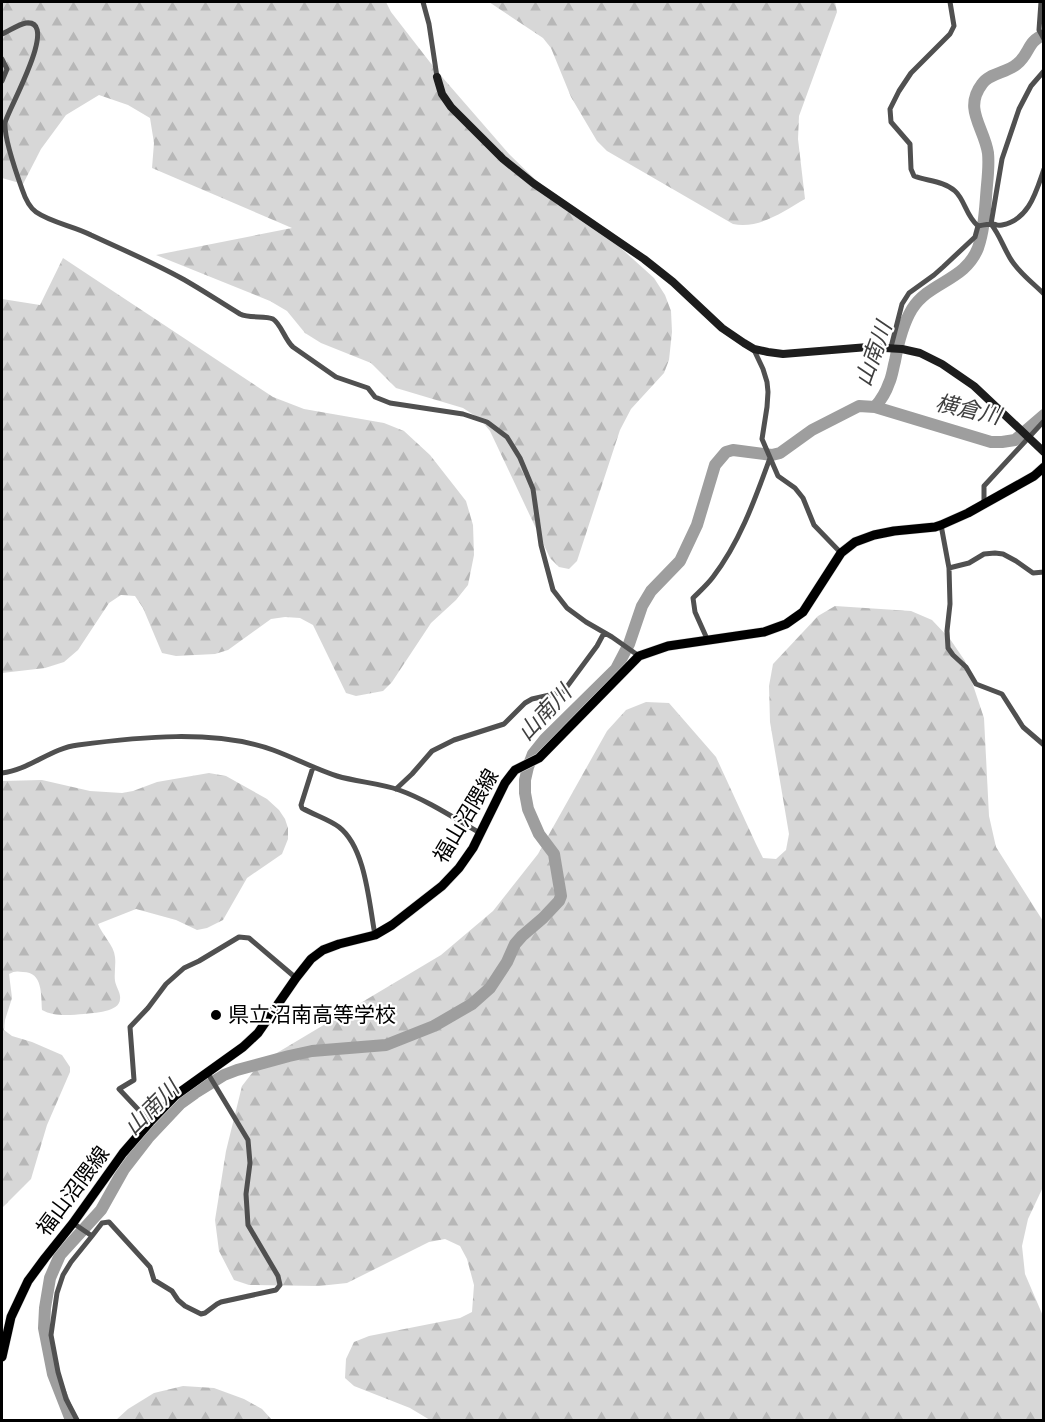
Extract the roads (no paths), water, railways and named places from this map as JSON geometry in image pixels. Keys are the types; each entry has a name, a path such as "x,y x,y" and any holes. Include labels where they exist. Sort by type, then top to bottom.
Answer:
{"main road":[{"name":"福山沼隈線","path":"2,1357 11,1317 28,1281 45,1258 76,1225 123,1153 150,1122 176,1095 208,1074 258,1033 311,959 323,950 339,944 375,935 392,925 442,886 473,848 505,783 515,770 539,758 639,656 668,646 764,632 786,624 803,612 841,554 855,542 873,535 941,525 968,513 1034,476 1044,467"}],"street":[{"path":"423,2 429,24 437,77 442,94 451,106 503,159 533,183 644,259 673,282 722,328 754,349 783,354 868,347 891,347 920,353 942,364 974,386 1044,452"},
{"path":"950,2 954,26 951,34 911,73 899,91 890,115 891,122 910,144 911,169 914,176 953,189 978,226"},
{"path":"1041,2 1039,30 1044,39"},
{"path":"2,34 26,23 33,24 37,28 38,44 5,122 7,138 31,208 181,278 245,317 275,320 293,347 336,377 368,388 375,397 390,403 464,414 487,422 507,437 520,458 533,489 541,545 553,590 567,608 639,656"},
{"path":"2,59 7,69 2,81"},
{"path":"1044,71 1031,86 1019,109 1002,159 991,224 1010,259 1022,274 1044,294"},
{"path":"978,226 1000,225 1015,221 1026,210 1044,169"},
{"path":"891,347 902,304 909,293 934,275 975,237 978,226"},
{"path":"754,349 767,382 767,407 762,439 770,458 778,476 795,488 803,498 814,525 841,554"},
{"path":"984,503 984,486 1044,421"},
{"path":"708,641 695,612 693,598 711,579 738,537 754,503 770,458"},
{"path":"941,525 949,568 948,648 966,668 976,684 1002,694 1023,727 1044,745"},
{"path":"949,568 995,553 1016,561 1033,573 1044,572"},
{"path":"396,789 432,750 504,723 525,702 563,692 604,633"},
{"path":"2,773 17,770 74,745 167,737 242,742 273,750 349,780 396,789 412,795 480,832"},
{"path":"313,767 302,808 337,826 346,833 356,850 367,886 375,935"},
{"path":"150,1122 119,1089 134,1080 130,1027 166,984 184,968 239,937 249,938 296,978"},
{"path":"77,1420 66,1399 51,1335 57,1293 63,1275 102,1223 109,1222 150,1267 154,1280 172,1291 177,1300 185,1306 201,1314 221,1302 276,1290 280,1285 278,1276 248,1225 246,1194 250,1163 248,1140 208,1074"},
{"path":"76,1225 91,1235"}],"waterway":[{"name":"山南川","path":"875,407 890,381 901,334 912,309 928,292 965,268 978,248 984,217 988,153 974,110 977,93 985,80 1017,64 1031,44 1044,35"},
{"name":"山南川","path":"71,1420 53,1374 44,1328 50,1278 60,1255 101,1210 124,1169 148,1138 181,1103 224,1075 312,1051 386,1045 434,1026 472,1004 490,988 507,962 515,944 559,901 561,896 554,854 539,834 528,809 525,793 528,767 533,754 545,739 616,669 629,644 642,606 651,591 680,561 697,525 715,465 726,452 733,450 772,455 780,453 812,430 859,406 875,407 991,442 1015,440 1044,415"}],"place":[{"name":"県立沼南高等学校","path":"216,1015"}],"water label":[{"name":"横倉川","path":"968,410"}]}
